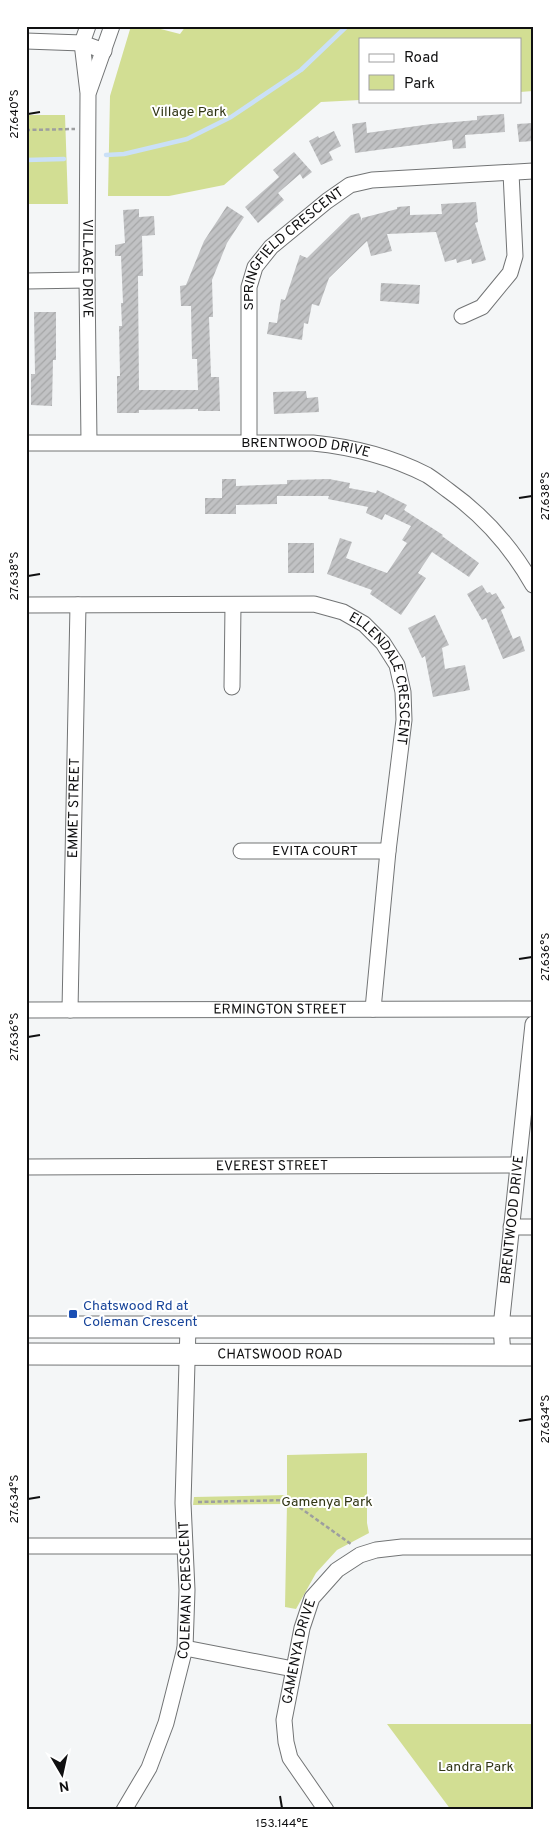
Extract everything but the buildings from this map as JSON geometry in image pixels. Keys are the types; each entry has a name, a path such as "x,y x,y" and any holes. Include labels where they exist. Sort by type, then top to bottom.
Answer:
{"main road":[{"name":"CHATSWOOD ROAD","path":"26,1327 533,1327"},
{"name":"CHATSWOOD ROAD","path":"26,1354 533,1355"}],"street":[{"name":"VILLAGE DRIVE","path":"88,26 82,43 88,93 87,280 89,442"},
{"name":"VILLAGE DRIVE","path":"88,93 112,26"},
{"path":"26,41 82,43 104,51"},
{"name":"SPRINGFIELD CRESCENT","path":"249,442 249,287 255,267 271,247 327,201 350,185 372,180 533,171"},
{"path":"462,316 482,307 510,273 515,256 511,173"},
{"path":"26,281 87,280"},
{"name":"BRENTWOOD DRIVE","path":"26,443 313,443 345,447 384,457 428,476 464,502 497,533 520,562 533,585"},
{"name":"ELLENDALE CRESCENT","path":"26,605 314,604 343,612 364,624 383,642 397,665 403,692 404,720 388,851 374,1009"},
{"name":"EMMET STREET","path":"70,1010 78,605"},
{"path":"232,687 233,605"},
{"name":"EVITA COURT","path":"241,851 388,851"},
{"name":"ERMINGTON STREET","path":"26,1010 533,1009"},
{"name":"BRENTWOOD DRIVE","path":"503,1355 502,1327 511,1227 533,1024"},
{"name":"EVEREST STREET","path":"26,1167 518,1165"},
{"path":"511,1227 533,1227"},
{"name":"COLEMAN CRESCENT","path":"124,1810 149,1768 166,1723 185,1648 187,1590 183,1502 188,1327"},
{"path":"26,1546 184,1546"},
{"name":"GAMENYA DRIVE","path":"326,1810 290,1758 284,1720 302,1628 312,1598 337,1570 360,1555 376,1550 402,1547 533,1547"},
{"path":"185,1648 293,1669"}],"path":[{"path":"26,130 87,129"},
{"path":"183,1502 289,1500 348,1541 360,1555"}],"green space":[{"name":"Village Park","path":"131,26 149,26 180,34 186,26 533,26 533,91 522,92 522,38 359,38 359,100 321,102 224,185 169,196 108,196 110,96"},
{"path":"26,115 65,115 68,204 26,204"},
{"name":"Gamenya Park","path":"367,1453 367,1523 369,1533 337,1550 316,1573 296,1609 285,1607 287,1504 193,1505 194,1497 287,1495 287,1455"},
{"name":"Landra Park","path":"387,1724 533,1724 533,1810 451,1810"}],"waterway":[{"path":"106,155 124,154 187,139 231,117 301,70 347,26"},
{"path":"26,160 64,159"}],"place":[{"name":"Chatswood Rd at Coleman Crescent","path":"73,1314"}]}
